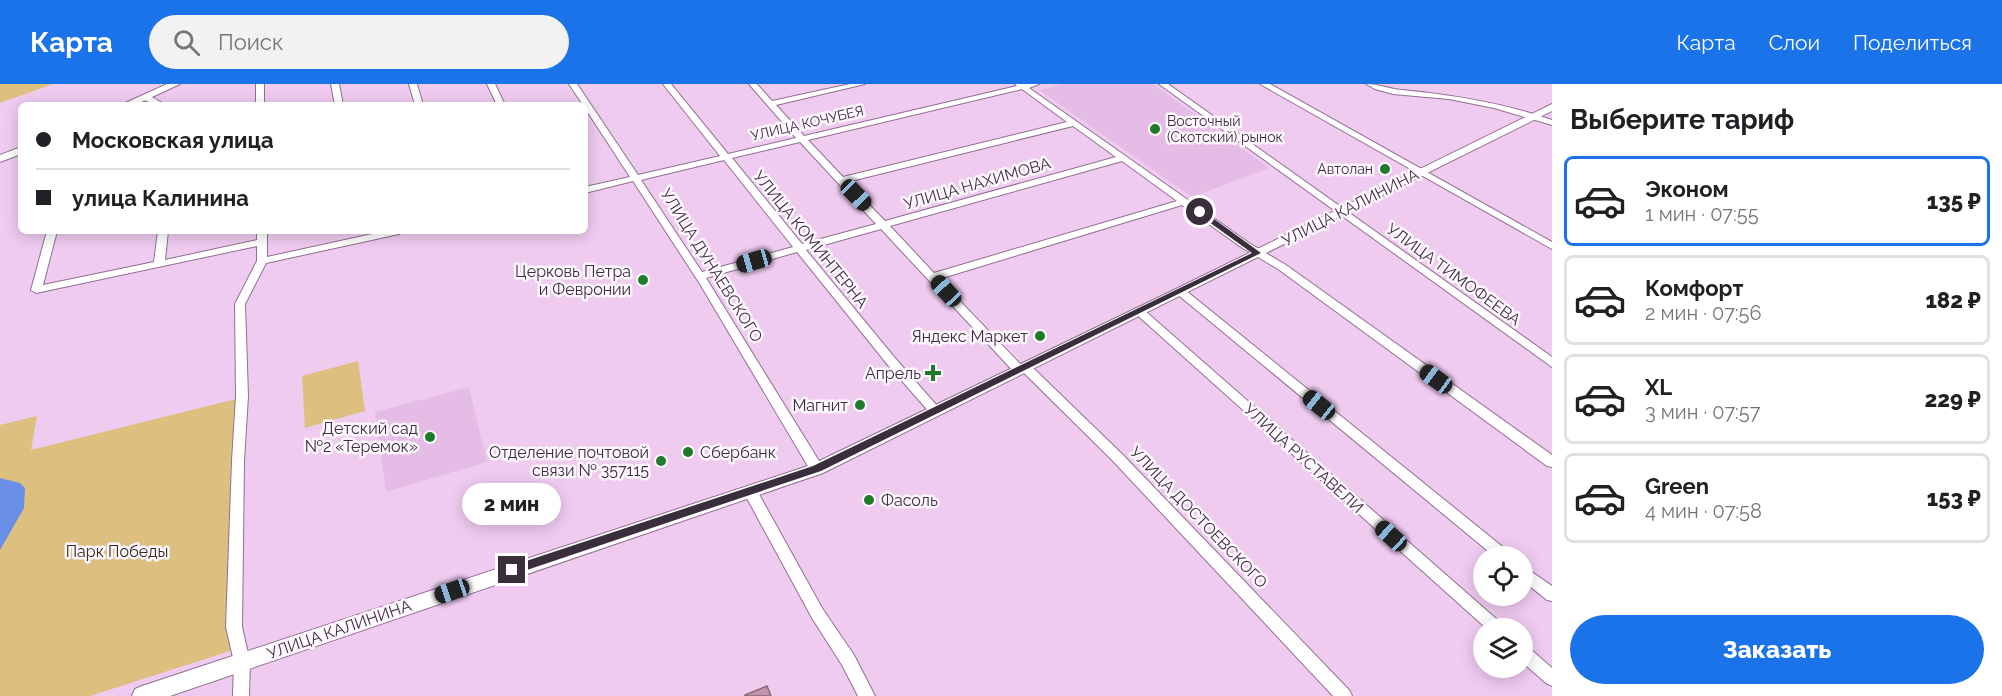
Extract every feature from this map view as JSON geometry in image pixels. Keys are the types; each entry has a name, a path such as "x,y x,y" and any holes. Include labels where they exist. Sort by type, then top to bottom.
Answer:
{"main road":[{"path":"133,102 174,84"},
{"name":"УЛИЦА КАЛИНИНА","path":"142,696 817,469 1181,292 1552,107"},
{"path":"0,159 18,151"}],"street":[{"path":"260,84 260,102"},
{"path":"335,84 338,102"},
{"path":"413,84 419,102"},
{"path":"491,84 500,102"},
{"name":"УЛИЦА ДУНАЕВСКОГО","path":"573,84 585,102"},
{"name":"УЛИЦА КОМИНТЕРНА","path":"667,84 891,361 935,411"},
{"name":"УЛИЦА ДОСТОЕВСКОГО","path":"753,84 933,277 1022,368 1117,456 1344,696"},
{"path":"772,103 861,84"},
{"name":"УЛИЦА КОЧУБЕЯ","path":"588,189 1021,85 1035,84"},
{"name":"УЛИЦА ТИМОФЕЕВА","path":"1163,84 1552,363"},
{"path":"1264,84 1552,246"},
{"path":"1370,84 1392,92 1433,95 1486,104 1552,123"},
{"path":"1021,85 1257,253 1281,267 1552,462"},
{"path":"145,97 156,102"},
{"name":"УЛИЦА ДУНАЕВСКОГО","path":"588,106 700,276 817,469"},
{"path":"843,180 1075,123"},
{"name":"УЛИЦА НАХИМОВА","path":"700,276 1124,158"},
{"path":"933,277 1185,201"},
{"path":"51,234 36,290 262,237 262,261 240,304 242,396 234,627 242,662 241,696"},
{"path":"159,263 163,234"},
{"path":"262,261 363,235"},
{"path":"1181,292 1492,546"},
{"name":"УЛИЦА РУСТАВЕЛИ","path":"1140,312 1485,618"},
{"path":"750,491 817,613 848,660 867,696"},
{"path":"1533,580 1552,595"},
{"path":"1533,662 1552,678"}],"shaded area":[{"name":"Восточный (Скотский) рынок","path":"1064,84 1153,84 1269,168 1192,197 1039,90"},
{"name":"Детский сад №2 «Теремок»","path":"469,387 487,462 386,492 375,412"}],"green space":[{"path":"0,84 53,84 0,103"},
{"path":"358,361 365,411 305,428 302,376"},
{"name":"Парк Победы","path":"240,398 230,651 90,696 0,696 0,425 37,416 31,450"}],"water":[{"path":"0,478 20,483 25,488 24,508 0,550"}],"building":[{"path":"767,686 771,696 745,696 745,695"}],"place":[{"name":"Восточный (Скотский) рынок","path":"1155,129"},
{"name":"Автолан","path":"1385,169"},
{"name":"Церковь Петра и Февронии","path":"643,280"},
{"name":"Яндекс Маркет","path":"1040,336"},
{"name":"Апрель","path":"933,373"},
{"name":"Магнит","path":"860,405"},
{"name":"Детский сад №2 «Теремок»","path":"430,437"},
{"name":"Сбербанк","path":"688,452"},
{"name":"Отделение почтовой связи № 357115","path":"661,461"},
{"name":"Фасоль","path":"869,500"}],"route":[{"path":"512,570 817,469 1257,253 1200,212"}]}
